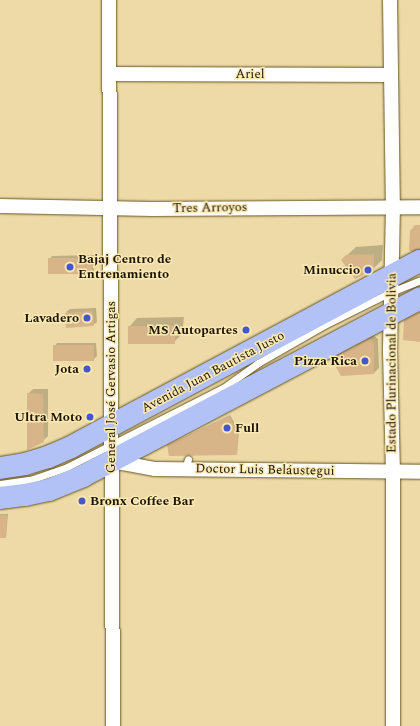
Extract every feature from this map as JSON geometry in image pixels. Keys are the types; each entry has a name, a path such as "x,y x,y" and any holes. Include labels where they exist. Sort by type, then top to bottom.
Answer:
{"main road":[{"name":"Avenida Juan Bautista Justo","path":"0,468 25,464 48,457 111,443 200,419 391,294 420,261"},
{"name":"Avenida Juan Bautista Justo","path":"0,498 49,490 83,476 111,443 391,294 420,298"}],"street":[{"name":"General José Gervasio Artigas","path":"110,0 109,207 113,726"},
{"name":"Estado Plurinacional de Bolivia","path":"390,0 393,206 390,351 393,472 393,726"},
{"name":"Ariel","path":"110,74 390,75"},
{"name":"Tres Arroyos","path":"0,206 152,209 393,206 420,207"},
{"name":"Doctor Luis Beláustegui","path":"111,443 155,469 187,464 420,472"}],"lane":[{"path":"391,294 420,280"},
{"path":"0,484 30,480 51,474 111,443"}],"building":[{"path":"415,225 420,225 420,251 415,253 409,250 410,231"},
{"path":"374,254 374,270 355,279 341,260 346,255"},
{"name":"Bajaj Centro de Entrenamiento","path":"48,258 92,258 92,274 48,274"},
{"path":"93,311 94,326 66,328 65,313"},
{"path":"420,311 420,342 403,340 404,319"},
{"path":"128,326 175,326 175,344 128,344"},
{"path":"366,339 371,340 374,344 374,374 341,376 331,358"},
{"path":"53,345 94,345 94,361 53,361"},
{"path":"27,393 43,394 44,442 27,450"},
{"path":"229,416 238,433 237,455 169,456 167,445"},
{"path":"0,515 7,515 6,538 0,538"}],"place":[{"name":"Bajaj Centro de Entrenamiento","path":"70,267"},
{"name":"Minuccio","path":"368,270"},
{"name":"Lavadero","path":"87,318"},
{"name":"MS Autopartes","path":"246,330"},
{"name":"Pizza Rica","path":"365,361"},
{"name":"Jota","path":"87,369"},
{"name":"Ultra Moto","path":"90,417"},
{"name":"Full","path":"227,428"},
{"name":"Bronx Coffee Bar","path":"82,501"}]}
